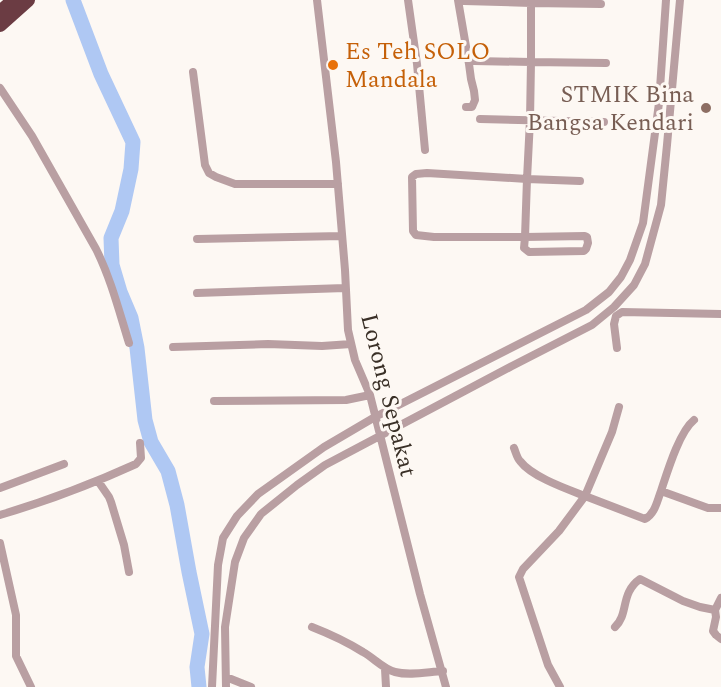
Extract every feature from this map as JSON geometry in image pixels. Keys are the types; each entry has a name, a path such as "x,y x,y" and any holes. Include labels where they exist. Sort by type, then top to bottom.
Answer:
{"highway":[{"path":"0,12 14,0"},
{"path":"0,25 28,0"}],"street":[{"name":"Lorong Sepakat","path":"317,0 338,184 348,330 355,360 370,395 417,584 446,687"},
{"path":"408,0 416,54 425,150"},
{"path":"212,687 218,565 223,538 237,516 258,494 324,447 375,417 586,310 609,292 621,277 630,260 643,223 659,103 666,0"},
{"path":"226,687 225,627 235,562 244,538 261,514 325,465 592,325 614,307 634,285 645,264 661,205 680,0"},
{"path":"466,107 472,107 475,100 461,1 601,4"},
{"path":"531,2 530,120 527,179 525,237 524,248 529,252 584,251 586,249 586,236 525,237 434,237 416,235 413,231 412,182 414,175 427,174 527,179 580,181"},
{"path":"474,61 606,63"},
{"path":"193,72 206,165 210,173 235,184 338,184"},
{"path":"0,88 38,145 100,258 112,287 129,343"},
{"path":"480,119 604,122"},
{"path":"197,239 342,236"},
{"path":"197,293 345,288"},
{"path":"617,348 614,324 616,316 622,312 721,314"},
{"path":"173,347 351,344"},
{"path":"214,400 346,400 370,395"},
{"path":"560,687 548,665 519,577 523,569 559,531 585,496 609,441 620,407"},
{"path":"514,448 526,467 557,485 645,519 652,513 679,442 694,420"},
{"path":"0,515 40,503 136,464 142,454 140,443"},
{"path":"0,488 64,464"},
{"path":"98,481 111,502 124,545 129,572"},
{"path":"661,491 708,508 721,508"},
{"path":"0,543 1,556 16,615 15,656 30,687"},
{"path":"615,627 621,622 628,592 640,579 683,601 715,610"},
{"path":"721,598 715,610 713,631 721,639"},
{"path":"312,627 351,645 385,669 410,674 443,671"},
{"path":"385,669 386,687"},
{"path":"226,677 251,687"}],"waterway":[{"path":"73,0 101,74 133,142 131,169 122,211 111,238 112,265 131,318 137,348 145,420 151,442 168,471 177,505 202,634 197,667 199,687"}],"place":[{"name":"Es Teh SOLO Mandala","path":"333,65"},
{"name":"STMIK Bina Bangsa Kendari","path":"706,108"}]}
